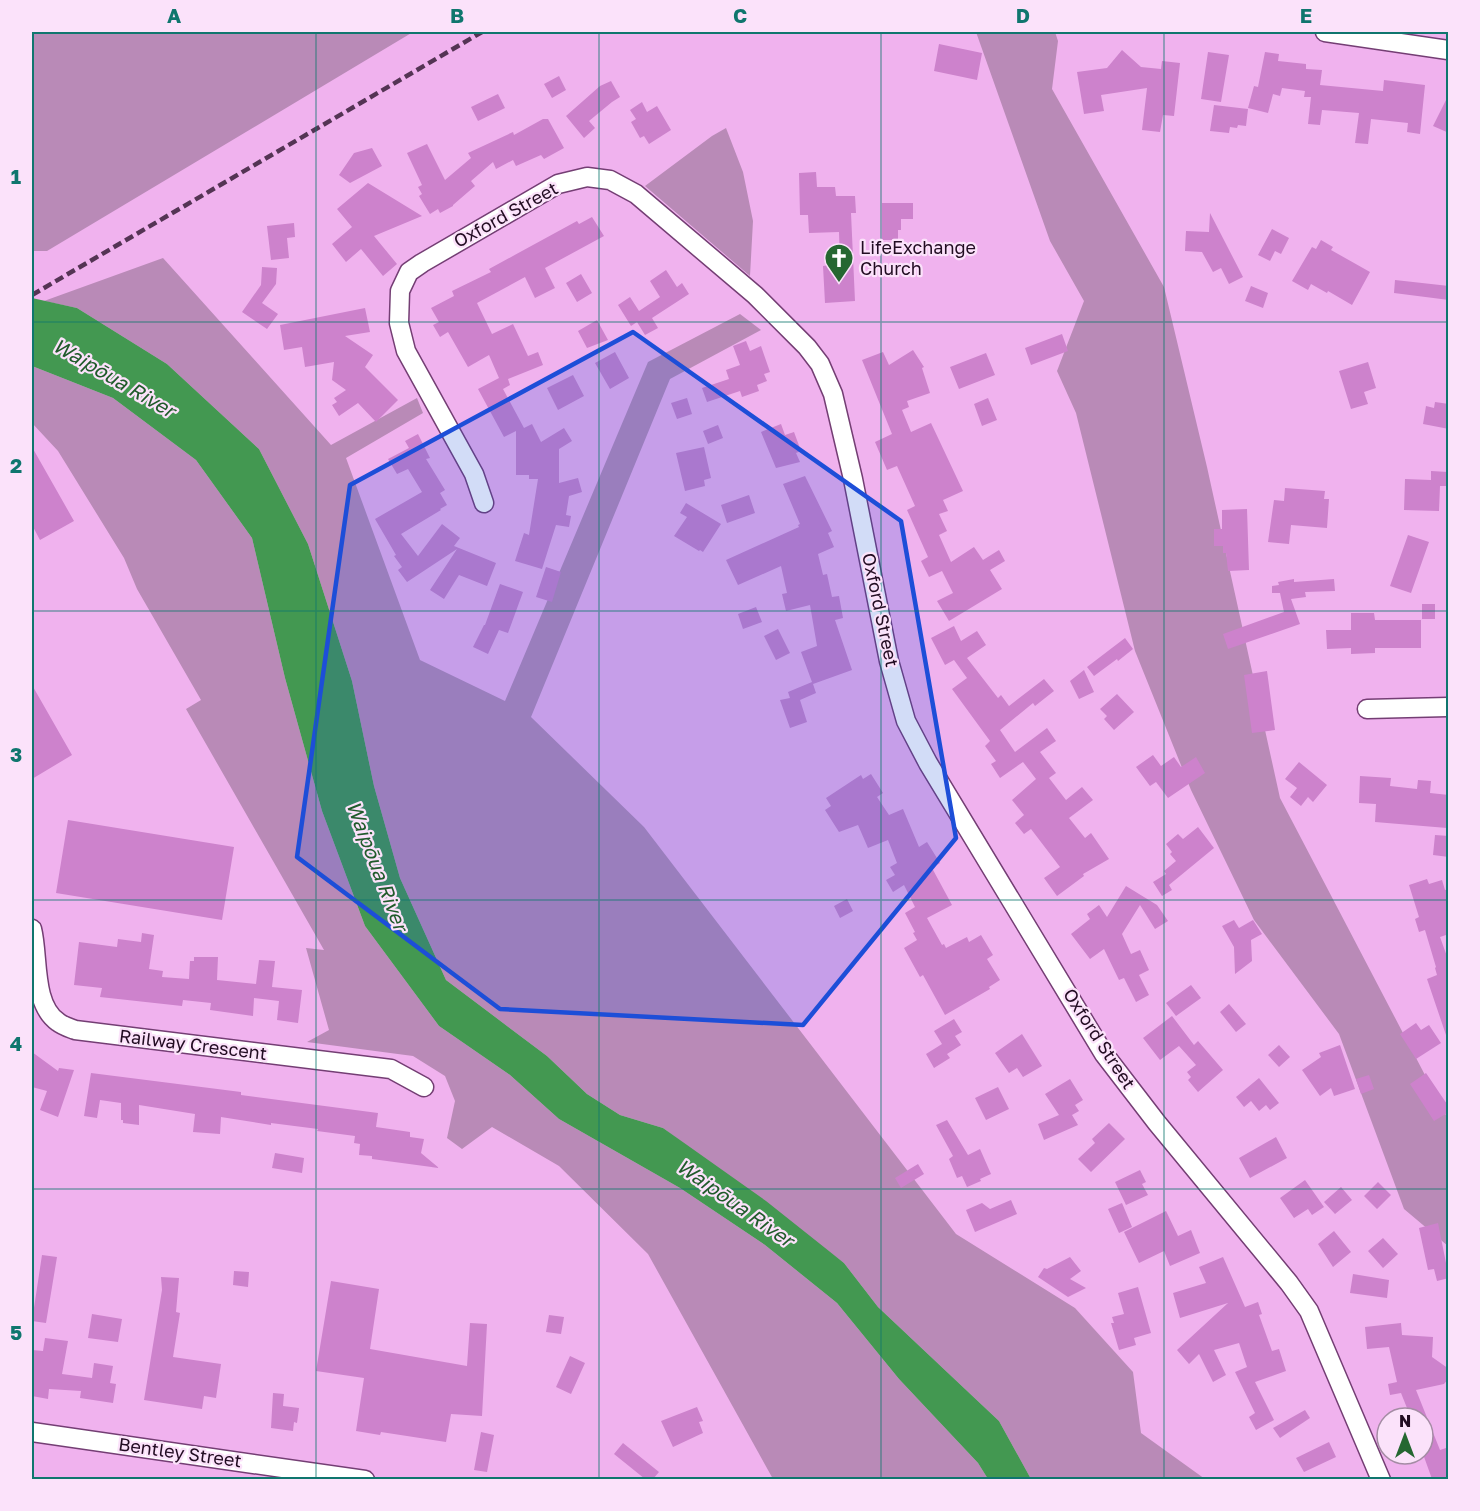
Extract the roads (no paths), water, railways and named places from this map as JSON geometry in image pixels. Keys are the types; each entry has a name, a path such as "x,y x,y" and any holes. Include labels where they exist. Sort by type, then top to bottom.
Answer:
{"street":[{"path":"1325,32 1449,50"},
{"name":"Oxford Street","path":"484,502 474,474 406,351 399,323 400,291 409,272 422,263 558,184 587,177 610,180 636,195 755,295 807,347 820,364 833,394 853,478 890,661 906,721 928,763 1104,1054 1157,1124 1309,1311 1381,1479"},
{"path":"1367,709 1449,707"},
{"name":"Railway Crescent","path":"32,929 39,987 45,1004 57,1021 75,1030 391,1069 424,1087"},
{"name":"Bentley Street","path":"32,1432 365,1479"}],"water":[{"name":"Waipōua River","path":"32,298 77,308 167,364 259,449 308,544 352,681 374,786 400,878 446,980 547,1056 587,1094 620,1115 663,1128 766,1201 844,1263 878,1307 999,1421 1031,1479 988,1479 978,1463 899,1379 837,1303 765,1245 680,1188 559,1119 510,1075 439,1026 365,926 322,811 285,678 252,538 196,460 113,398 32,366"}],"railway":[{"path":"32,295 482,32"}],"place":[{"name":"LifeExchange Church","path":"839,284"}]}
